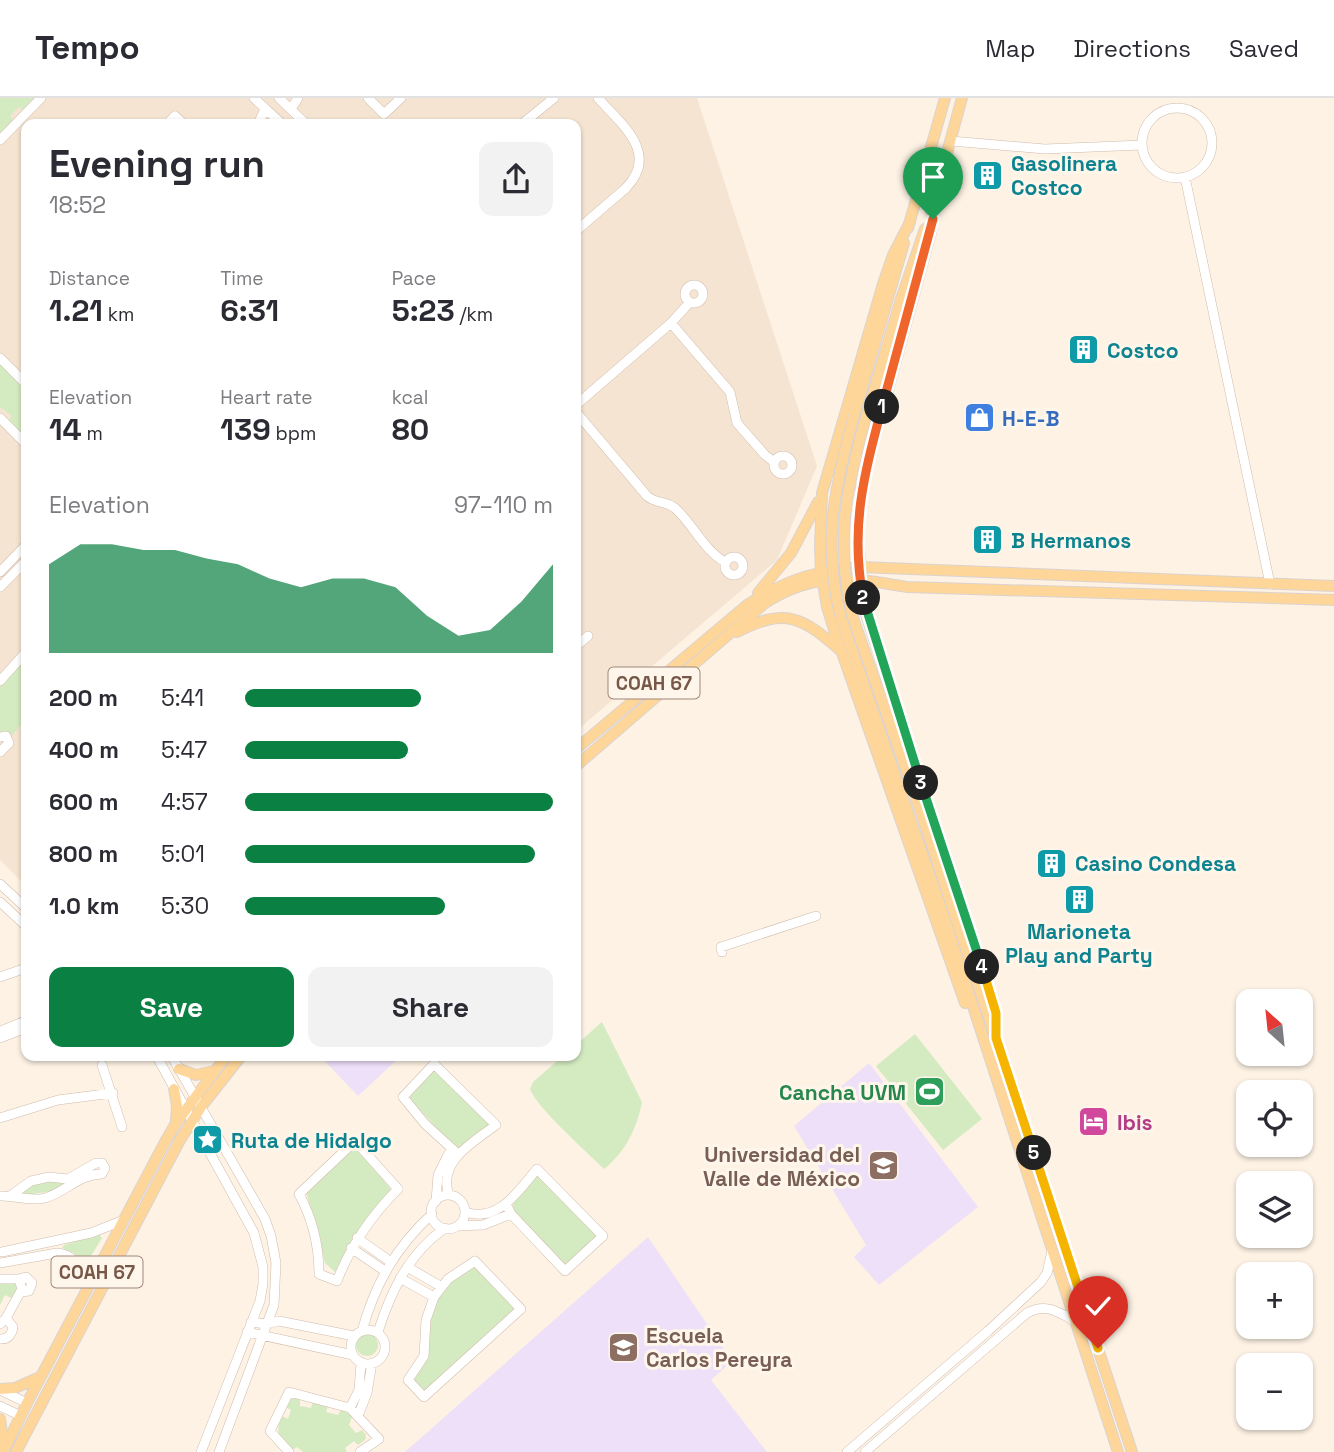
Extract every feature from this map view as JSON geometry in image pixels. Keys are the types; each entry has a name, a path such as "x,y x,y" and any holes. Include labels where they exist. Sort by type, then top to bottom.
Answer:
{"main road":[{"path":"945,98 842,460 832,515 830,549 833,580 841,618 909,816 1118,1452"},
{"path":"962,98 934,204 901,299 849,486 843,530 843,566 852,615 922,816 1132,1452"},
{"path":"934,204 931,232 861,489 858,537 860,573 864,606 993,1003 996,1038"},
{"path":"747,605 778,572 791,553 822,493 892,255 910,222"},
{"path":"822,493 820,538 827,607 959,991 980,1030"},
{"path":"820,538 828,549 843,551 855,543 858,537"},
{"path":"859,552 879,568 884,583 870,591 864,606"},
{"name":"COAH 67","path":"581,745 747,605 788,581 860,573 879,568 1334,586"},
{"name":"COAH 67","path":"860,573 884,583 917,587 1334,600"},
{"name":"COAH 67","path":"581,762 776,596 822,576"},
{"path":"827,607 832,600 846,594 854,596 864,606"},
{"path":"725,638 761,621 781,617 813,628 842,652"},
{"name":"COAH 67","path":"16,1452 180,1140 192,1122 198,1101 222,1061"},
{"name":"COAH 67","path":"4,1451 176,1123 185,1110 198,1101 236,1061"},
{"path":"179,1069 196,1075 214,1071"},
{"path":"174,1089 176,1123"},
{"path":"75,1340 73,1329 85,1305 83,1299"},
{"path":"0,1389 15,1388 42,1375"},
{"path":"0,1419 4,1430 4,1451"}],"street":[{"path":"0,140 41,98"},
{"path":"254,98 275,119"},
{"path":"279,98 301,119"},
{"path":"291,109 298,98"},
{"path":"368,98 384,114 401,98"},
{"path":"528,119 554,98"},
{"path":"581,227 626,188 639,166 639,152 633,138 598,98"},
{"path":"1169,102 1199,115 1211,134 1212,144 1204,165 1185,177 1173,178 1161,174 1145,157 1142,145 1143,133 1149,122 1169,102"},
{"path":"260,119 265,108"},
{"path":"951,141 1045,149 1142,145"},
{"path":"1185,177 1270,584"},
{"path":"581,401 671,323 690,302"},
{"path":"671,323 730,392 734,415 743,431 774,462"},
{"path":"0,358 21,379"},
{"path":"0,418 21,439"},
{"path":"581,418 647,496 654,502 668,504 677,509 710,550 725,562"},
{"path":"0,572 21,550"},
{"path":"0,587 21,566"},
{"path":"581,641 587,636"},
{"path":"0,681 21,658"},
{"path":"0,737 6,736 9,743 0,750"},
{"path":"0,884 21,903"},
{"path":"0,902 21,921"},
{"path":"722,952 721,947 816,916"},
{"path":"0,977 21,970"},
{"path":"0,1031 21,1023"},
{"path":"0,1038 21,1030"},
{"path":"159,1061 254,1233 260,1252 263,1284 260,1301 201,1452"},
{"path":"174,1061 265,1220 274,1249 274,1305 219,1452"},
{"path":"353,1355 351,1344 388,1266 416,1229 432,1214 442,1176 454,1152 496,1125 434,1064 403,1097 425,1124 454,1152"},
{"path":"102,1065 122,1127"},
{"path":"0,1118 58,1100 113,1093"},
{"path":"355,1141 398,1189 369,1220 357,1238 337,1281 318,1274 319,1255 307,1209 299,1194 355,1141"},
{"path":"483,1220 506,1204 537,1169 603,1236 565,1271 511,1214 506,1204"},
{"path":"442,1176 449,1195"},
{"path":"40,1178 69,1182 54,1195 37,1200 5,1196 40,1178"},
{"path":"436,1201 449,1195 459,1199 465,1212 483,1220"},
{"path":"457,1226 465,1212"},
{"path":"432,1214 436,1223 445,1228"},
{"path":"378,1332 400,1278 430,1240 445,1228 511,1214"},
{"path":"22,1254 124,1220"},
{"path":"357,1238 388,1266"},
{"path":"56,1242 57,1253"},
{"path":"351,1248 388,1266"},
{"path":"847,1452 1041,1282 1047,1273 1052,1251"},
{"path":"0,1256 57,1253 73,1257 92,1282"},
{"path":"475,1261 521,1309 424,1397 408,1380 424,1356 426,1320 434,1297 442,1287 448,1279 475,1261"},
{"path":"407,1266 442,1287"},
{"path":"400,1278 434,1297"},
{"path":"0,1279 19,1279 21,1292 3,1321 13,1327 12,1333 8,1338 0,1339"},
{"path":"263,1284 276,1287"},
{"path":"865,1452 1027,1313 1044,1307 1055,1309 1073,1320"},
{"path":"247,1332 353,1355 361,1362 372,1363 382,1357 386,1347 378,1332 367,1329 358,1333 279,1321 266,1324 251,1322"},
{"path":"316,1347 319,1329"},
{"path":"350,1408 363,1391 361,1362"},
{"path":"358,1416 372,1363"},
{"path":"0,1389 27,1403"},
{"path":"289,1452 270,1431 289,1392 350,1408 379,1439 360,1452"},
{"path":"0,1406 21,1416"}],"shaded area":[{"path":"0,98 697,98 817,466 777,560 581,727 581,119 21,119 21,881 0,860"},
{"path":"325,1061 396,1061 358,1096"},
{"name":"Universidad del Valle de México","path":"869,1063 978,1207 879,1285 854,1257 866,1245 794,1126"},
{"name":"Escuela Carlos Pereyra","path":"648,1237 732,1361 711,1380 767,1452 405,1452"}],"green space":[{"path":"0,98 35,98 23,110 19,107 10,116 14,121 0,136"},
{"path":"0,361 21,382 21,434 8,421 12,416 0,407"},
{"path":"21,661 21,724 11,737 7,733 0,733 0,685"},
{"path":"602,1022 642,1102 629,1139 604,1169 552,1118 530,1089 533,1082 557,1061 581,1061 581,1041"},
{"name":"Cancha UVM","path":"915,1034 982,1119 943,1150 876,1066"},
{"path":"436,1068 490,1124 457,1150 407,1096"},
{"path":"357,1146 392,1191 348,1248 335,1272 325,1263 306,1191"},
{"path":"537,1174 599,1237 565,1265 515,1214 512,1202"},
{"path":"39,1181 64,1183 52,1191 21,1196 20,1192"},
{"path":"99,1234 102,1238 86,1264 74,1253 62,1248 64,1245"},
{"path":"475,1267 514,1309 424,1392 412,1380 429,1356 429,1321 437,1299 450,1282"},
{"path":"0,1282 16,1282 19,1288 13,1299 5,1295 0,1305"},
{"path":"367,1334 375,1337 378,1345 375,1353 367,1356 359,1353 356,1345 359,1337"},
{"path":"300,1399 300,1406 311,1408 313,1401 328,1406 326,1412 338,1415 341,1409 352,1416 349,1425 356,1433 362,1430 366,1435 365,1440 358,1445 354,1441 345,1448 347,1452 303,1452 297,1447 292,1450 278,1431 282,1416 288,1419 291,1410 286,1407 288,1400"}],"place":[{"name":"Gasolinera Costco","path":"988,175"},
{"name":"Costco","path":"1084,350"},
{"name":"H-E-B","path":"979,418"},
{"name":"B Hermanos","path":"988,540"},
{"name":"Casino Condesa","path":"1052,863"},
{"name":"Marioneta Play and Party","path":"1079,899"},
{"name":"Cancha UVM","path":"929,1092"},
{"name":"Ibis","path":"1094,1122"},
{"name":"Ruta de Hidalgo","path":"208,1140"},
{"name":"Universidad del Valle de México","path":"883,1166"},
{"name":"Escuela Carlos Pereyra","path":"623,1347"}],"route":[{"path":"933,219 861,489 858,537 861,590 864,608 993,1003 996,1038 1098,1348"}]}
